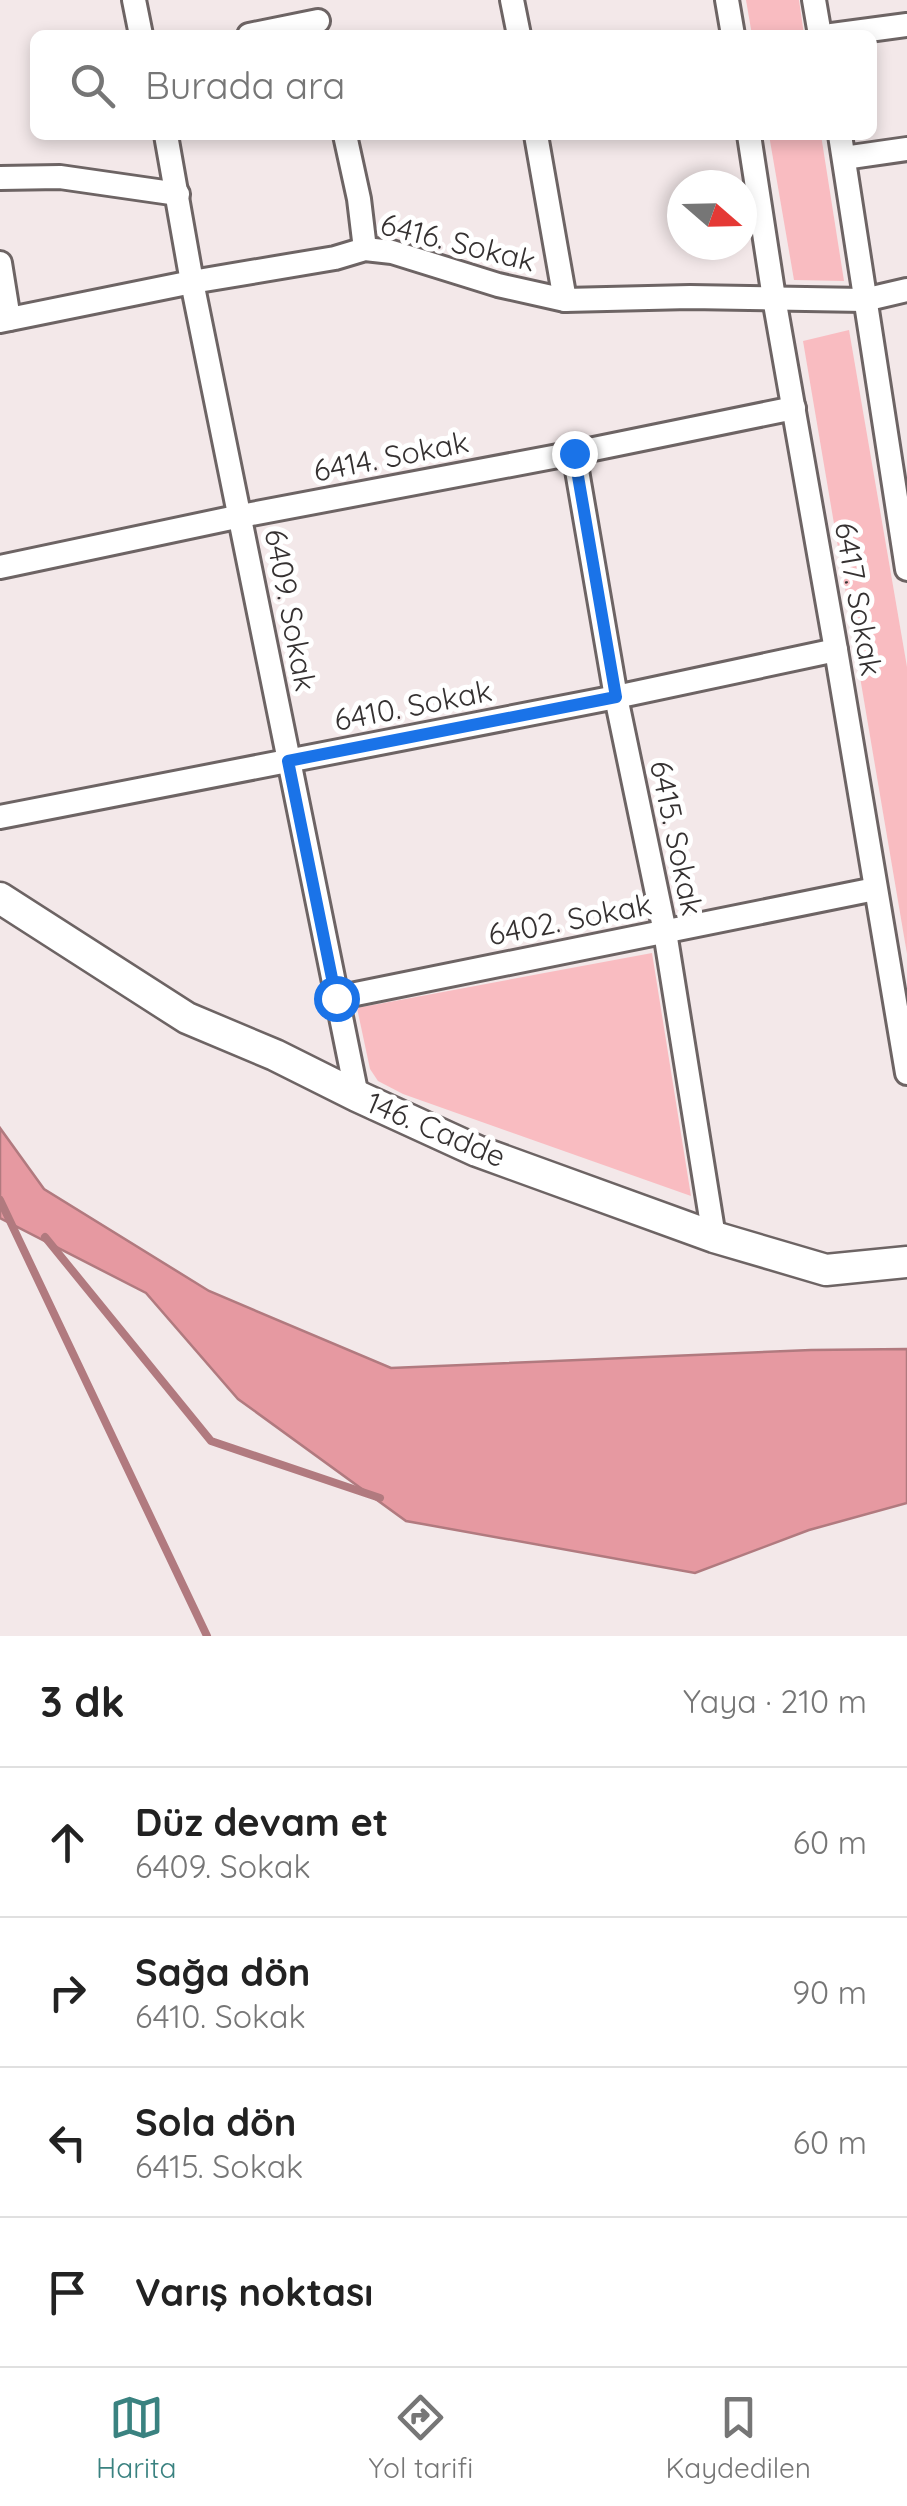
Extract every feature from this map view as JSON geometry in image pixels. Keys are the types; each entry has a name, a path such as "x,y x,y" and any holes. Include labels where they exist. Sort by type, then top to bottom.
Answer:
{"street":[{"path":"134,0 140,30"},
{"path":"512,0 517,30"},
{"path":"727,0 732,30"},
{"path":"814,0 819,30"},
{"path":"270,30 317,19"},
{"path":"866,30 907,24"},
{"name":"6409. Sokak","path":"167,140 192,282 357,1096"},
{"path":"346,140 365,249"},
{"path":"537,140 565,300"},
{"name":"6417. Sokak","path":"749,140 907,1073"},
{"path":"842,147 907,149"},
{"name":"6417. Sokak","path":"842,147 907,568"},
{"path":"0,178 60,177 178,194"},
{"name":"6416. Sokak","path":"5,320 335,258 365,249 392,252 498,285 565,300 864,300 907,290"},
{"path":"0,263 5,320"},
{"name":"6414. Sokak","path":"0,567 794,408"},
{"name":"6415. Sokak","path":"574,453 616,697 666,932 714,1237"},
{"name":"6410. Sokak","path":"0,817 836,650"},
{"name":"6402. Sokak","path":"336,998 875,888"},
{"name":"146. Cadde","path":"0,898 187,1018 275,1055 477,1151 714,1237 826,1270 907,1262"}],"shaded area":[{"path":"746,0 799,0 803,30 751,30"},
{"path":"770,140 822,140 844,281 794,280"},
{"path":"849,330 907,667 907,954 803,341"},
{"path":"652,953 691,1196 403,1094 378,1081 370,1069 357,1008"},
{"path":"0,1128 44,1189 209,1291 391,1368 907,1349 907,1503 809,1530 695,1573 406,1521 238,1399 146,1293 0,1218"}],"waterway":[{"path":"0,1200 207,1636"},
{"path":"45,1237 211,1441 380,1498"}],"route":[{"path":"336,998 288,761 616,697 574,453"}]}
